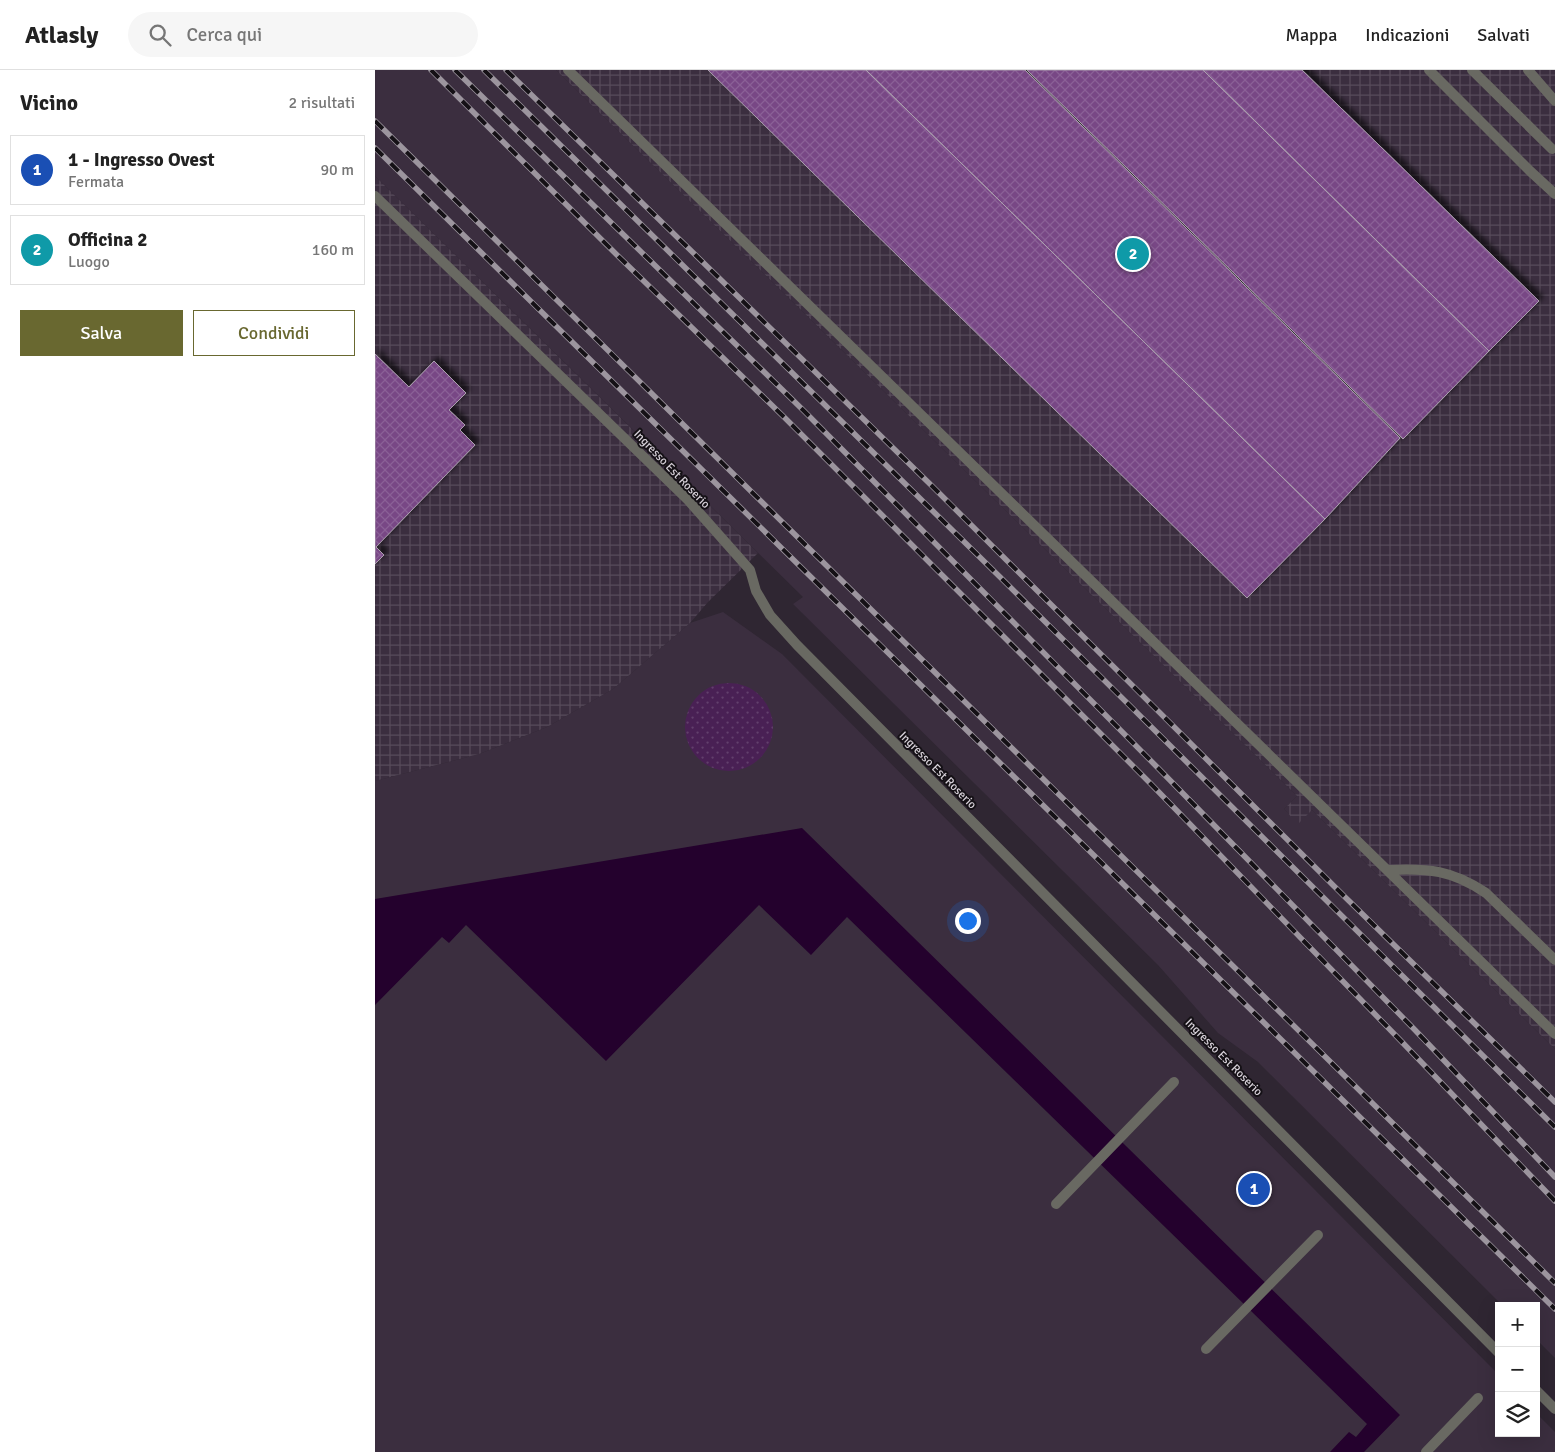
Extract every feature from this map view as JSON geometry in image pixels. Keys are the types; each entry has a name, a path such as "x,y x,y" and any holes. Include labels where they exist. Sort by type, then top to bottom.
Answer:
{"lane":[{"path":"568,70 1555,1034"},
{"path":"1429,70 1555,194"},
{"path":"1472,70 1552,149"},
{"path":"1527,70 1555,101"},
{"name":"Ingresso Est Roserio","path":"375,196 688,500 749,570 756,592 770,615 797,645 1495,1348"},
{"path":"1388,870 1426,869 1458,877 1473,884 1486,893 1555,960"},
{"path":"1056,1204 1174,1082"},
{"path":"1206,1349 1318,1235"},
{"path":"1538,1392 1555,1409"},
{"path":"1426,1452 1478,1398"}],"shaded area":[{"path":"375,70 556,70 1297,796 1284,809 1298,823 1312,810 1555,1049 1555,1358 1540,1343 1540,1302 1499,1302 1258,1062 1218,1033 1158,965 793,604 803,597 375,176"},
{"path":"556,70 1555,70 1555,1049 1312,810 1298,824 1284,809 1297,796"},
{"path":"375,176 758,553 708,602 690,623 613,689 547,727 479,754 375,781"},
{"path":"723,612 782,654 1495,1371 1495,1437 1540,1437 1540,1417 1555,1432 1555,1452 375,1452 375,781 479,754 547,727 613,689 690,623"},
{"path":"729,683 746,686 760,696 770,710 773,727 770,744 760,758 746,768 729,771 712,768 698,758 688,744 685,727 688,710 698,696 712,686"},
{"path":"802,828 1400,1415 1364,1452 1330,1452 1349,1432 1356,1437 1367,1424 847,917 811,955 759,905 606,1061 466,925 449,943 442,937 375,1005 375,899"}],"building":[{"path":"708,70 866,70 1325,519 1247,598"},
{"path":"866,70 1025,70 1400,438 1325,519"},
{"path":"1027,70 1203,70 1489,351 1403,439"},
{"path":"1203,70 1302,70 1539,301 1489,351"},
{"path":"375,354 409,387 434,361 466,393 449,410 465,425 460,430 475,445 376,547 384,555 375,564"}],"railway":[{"path":"431,70 616,254 784,417 1150,783 1555,1201"},
{"path":"455,70 804,411 1415,1030 1555,1177"},
{"path":"484,70 1000,577 1555,1127"},
{"path":"506,70 931,485 1346,898 1555,1102"},
{"path":"375,121 1555,1283"},
{"path":"375,148 1555,1309"}],"place":[{"name":"Officina 2","path":"1133,254"},
{"name":"1 - Ingresso Ovest","path":"1254,1189"}]}
